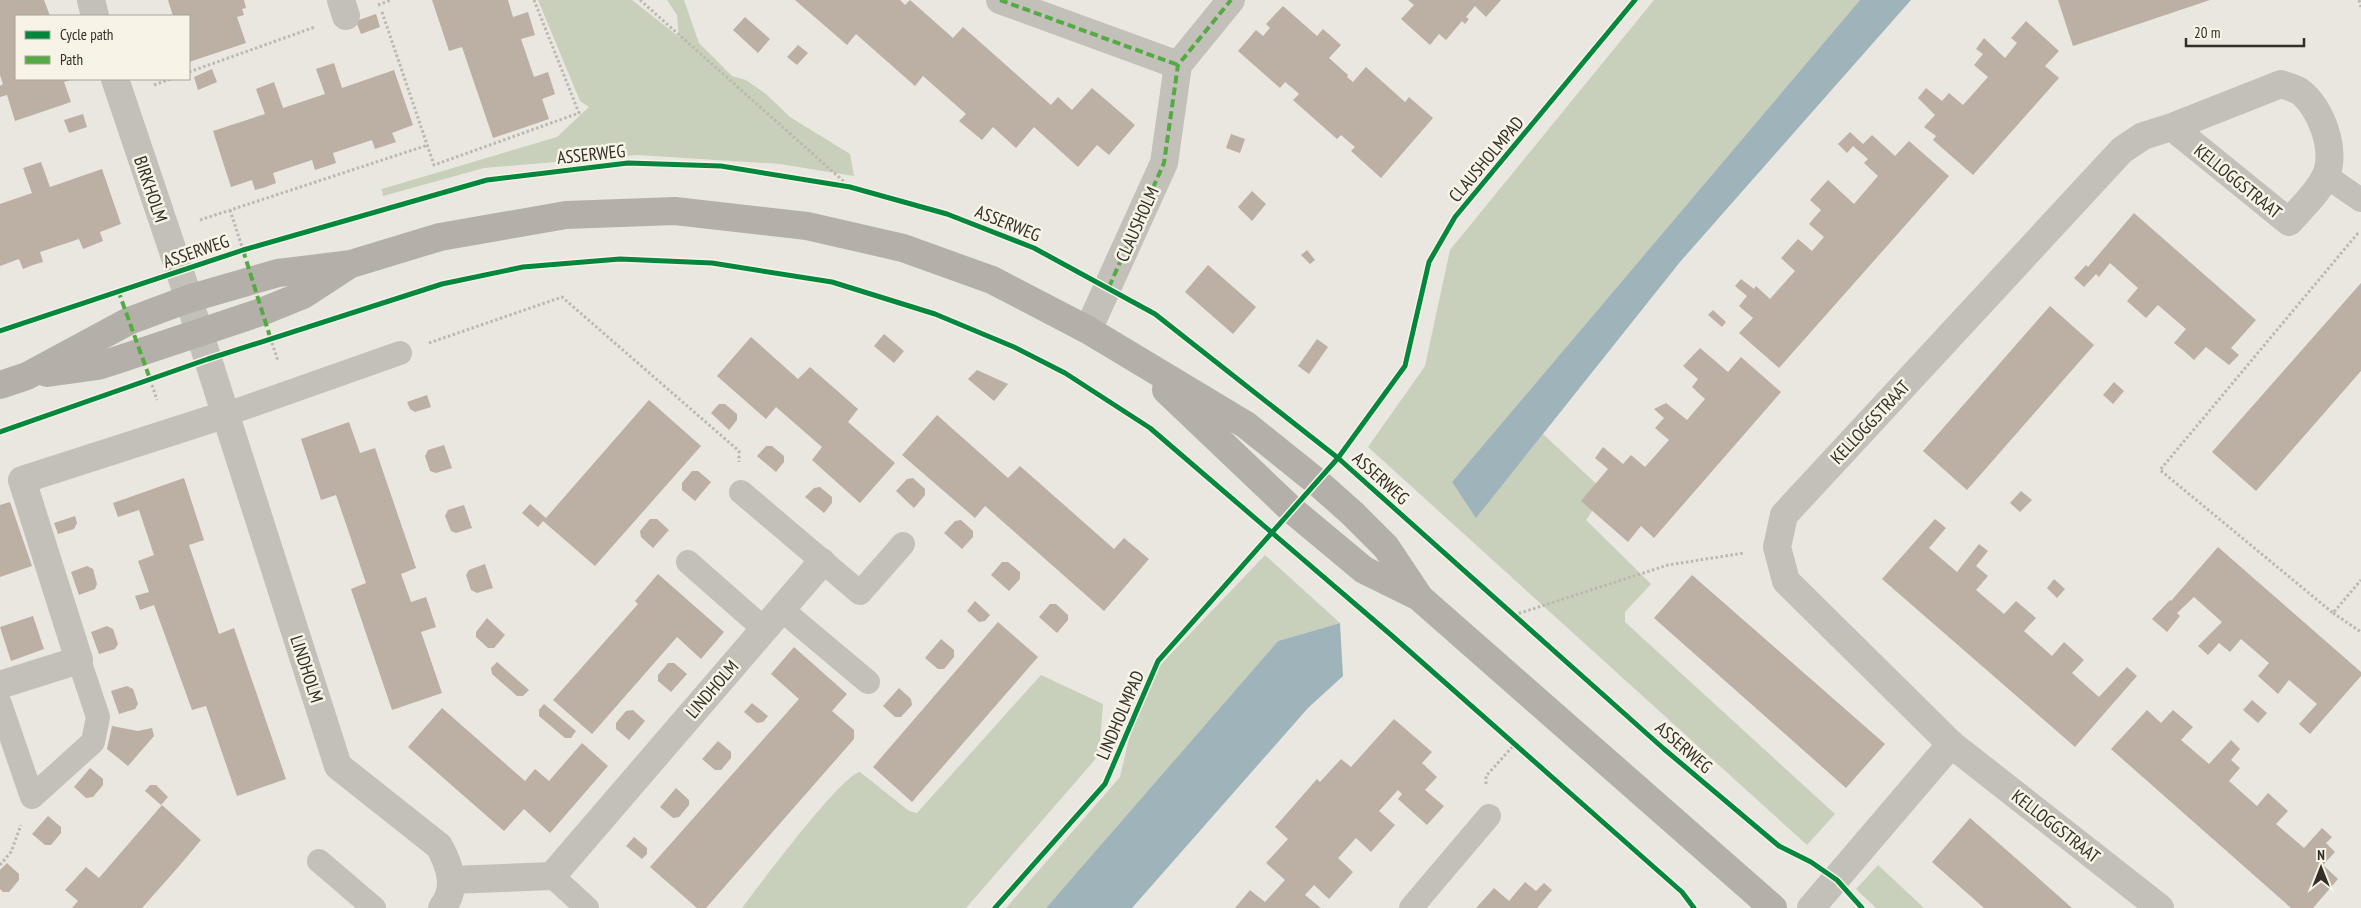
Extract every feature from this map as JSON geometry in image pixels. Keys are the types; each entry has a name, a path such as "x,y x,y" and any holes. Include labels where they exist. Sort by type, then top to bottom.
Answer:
{"street":[{"path":"90,0 96,15"},
{"path":"1000,0 1178,66 1231,0"},
{"name":"CLAUSHOLM","path":"1088,330 1164,162 1178,66"},
{"name":"BIRKHOLM","path":"115,80 200,334"},
{"name":"KELLOGGSTRAAT","path":"2160,908 1952,744 1786,581 1777,548 1784,515 2122,150 2143,136 2172,127 2281,84 2299,91 2322,123 2330,157 2326,176 2289,222 2172,127"},
{"path":"28,376 129,322 188,299 278,273 351,264 440,238 566,215 676,211 807,226 904,248 992,280 1088,330 1246,425 1317,482 1386,547 1420,598"},
{"path":"0,385 28,376 98,366 200,334 303,295 351,264"},
{"name":"LINDHOLM","path":"200,334 224,415 338,766 439,846 447,861 452,880"},
{"path":"1129,355 1292,510 1364,570 1420,598 1774,908"},
{"path":"0,685 79,660 22,480 224,415"},
{"name":"LINDHOLM","path":"552,876 822,562"},
{"path":"1811,908 1952,744"},
{"path":"442,908 451,893 452,880 552,876"}],"lane":[{"path":"2326,176 2361,200"},
{"path":"224,415 400,353"},
{"path":"740,492 860,593 904,544"},
{"path":"688,562 868,682"},
{"path":"0,704 32,797 92,742 98,717 79,660"},
{"path":"1411,908 1489,816"},
{"path":"318,861 374,908"},
{"path":"552,876 587,908"}],"path":[{"path":"190,72 344,8 379,4 391,0"},
{"path":"379,4 434,164 579,113 534,0"},
{"path":"640,0 850,187"},
{"path":"2359,0 2361,7"},
{"path":"166,231 428,145"},
{"path":"841,186 859,190"},
{"path":"230,210 243,250"},
{"path":"2361,228 2160,470 2333,613 2361,632"},
{"path":"400,353 562,297 738,451 740,492"},
{"path":"262,343 280,337"},
{"path":"1514,615 1668,565 1777,548"},
{"path":"2333,613 2361,580"},
{"path":"1506,608 1521,621"},
{"path":"1507,737 1522,750"},
{"path":"1489,816 1486,776 1515,744"},
{"path":"0,865 11,852 32,797"}],"green space":[{"path":"538,0 632,0 679,37 677,15 667,0 684,0 699,43 732,76 746,80 766,94 790,117 850,154 854,176 780,164 637,155 484,168 383,196 382,189 557,137 589,107 580,101"},
{"path":"1654,0 1860,0 1452,482 1476,517 1543,434 1605,492 1586,520 1651,584 1625,612 1625,622 1835,814 1807,845 1368,447 1425,366 1450,250"},
{"path":"1265,555 1340,623 1278,641 1046,908 1006,908 1120,777 1139,696 1148,678"},
{"path":"1041,675 1103,704 1099,753 966,908 742,908 819,810 850,778 860,772 909,811 917,813"},
{"path":"1878,865 1924,908 1876,908 1856,889"}],"water":[{"path":"1860,0 1911,0 1680,262 1476,518 1452,482"},
{"path":"1340,623 1343,676 1308,708 1132,908 1046,908 1278,641"}],"building":[{"path":"0,0 44,0 50,15 15,15 15,80 71,80 64,82 71,102 15,121 7,95 0,97 0,86 3,84 0,75"},
{"path":"168,0 244,0 246,8 242,9 244,15 237,17 246,43 190,62 190,15 173,15"},
{"path":"432,0 508,0 513,17 528,12 535,35 521,39 534,77 548,72 555,94 542,99 549,119 493,138 462,47 449,51"},
{"path":"795,0 900,0 905,5 910,0 953,38 963,27 1051,105 1058,97 1072,110 1092,88 1135,125 1109,155 1097,145 1078,167 1034,127 1016,148 993,127 982,140 959,121 966,114 923,76 915,86 856,34 847,45"},
{"path":"1408,0 1501,0 1486,17 1475,6 1466,17 1469,19 1465,24 1462,21 1446,40 1439,34 1430,45 1401,19 1414,5"},
{"path":"2058,0 2210,0 2073,46"},
{"path":"1283,6 1317,36 1323,29 1341,45 1329,58 1353,82 1366,67 1405,102 1409,97 1433,118 1381,178 1351,151 1355,147 1341,135 1337,139 1293,100 1299,94 1296,91 1285,82 1280,88 1238,51 1256,30 1263,36 1270,28 1266,24"},
{"path":"376,14 380,27 361,34 356,21"},
{"path":"745,17 770,39 758,53 733,30"},
{"path":"2026,21 2059,51 2045,66 2059,78 1973,175 1933,140 1936,136 1924,127 1935,115 1918,98 1926,88 1942,101 1949,93 1963,105 1988,77 1974,65 1983,54 1976,49 1984,38 2005,58 2017,43 2011,38"},
{"path":"798,45 808,53 797,65 787,57"},
{"path":"334,63 342,88 394,70 413,125 392,133 396,142 375,149 372,140 333,153 336,163 315,170 312,160 273,173 276,183 266,187 255,190 252,180 231,187 213,131 265,114 256,89 274,82 283,108 325,94 316,69"},
{"path":"212,69 217,82 198,90 194,77"},
{"path":"83,114 87,127 69,133 64,120"},
{"path":"1850,132 1863,144 1872,135 1895,156 1909,141 1949,176 1779,368 1739,333 1753,318 1739,306 1747,296 1735,286 1741,279 1754,289 1756,286 1770,299 1795,271 1781,258 1798,239 1812,251 1824,237 1809,224 1821,210 1810,200 1828,180 1854,204 1878,176 1864,163 1868,159 1853,146 1847,153 1838,144"},
{"path":"1231,134 1245,139 1240,153 1226,148"},
{"path":"41,162 50,187 102,169 121,224 100,232 103,241 83,249 79,239 40,252 43,262 23,269 19,259 0,266 0,204 32,193 23,168"},
{"path":"1252,191 1266,204 1252,221 1238,207"},
{"path":"2134,213 2256,320 2231,348 2239,355 2229,365 2206,347 2194,360 2174,343 2186,329 2158,305 2146,318 2127,301 2138,288 2110,263 2099,277 2096,274 2084,287 2074,278 2086,265 2088,267"},
{"path":"1307,250 1315,260 1310,264 1301,255"},
{"path":"1208,265 1256,307 1233,334 1185,292"},
{"path":"2361,283 2361,371 2256,491 2212,452"},
{"path":"2050,306 2094,345 1967,490 1923,451"},
{"path":"1713,310 1726,322 1722,327 1708,315"},
{"path":"884,334 904,351 894,363 874,346"},
{"path":"751,337 798,379 810,367 858,409 848,422 895,463 860,503 812,460 822,447 776,407 766,419 717,376"},
{"path":"1317,339 1328,347 1309,374 1298,366"},
{"path":"1700,348 1728,372 1741,357 1781,392 1654,538 1641,526 1628,542 1581,501 1608,469 1595,458 1603,447 1623,464 1631,455 1645,467 1669,440 1655,428 1664,418 1654,409 1666,403 1687,420 1705,399 1692,387 1698,379 1683,366"},
{"path":"977,370 1008,384 994,401 968,379"},
{"path":"2114,382 2124,391 2113,404 2103,395"},
{"path":"427,395 431,407 415,412 410,409 407,402"},
{"path":"649,400 701,446 595,566 543,521 538,527 522,513 530,504 546,518"},
{"path":"719,404 725,404 737,414 737,420 729,430 711,413"},
{"path":"937,415 1008,478 1020,466 1114,549 1124,538 1149,559 1104,611 985,506 975,518 902,455"},
{"path":"349,422 360,453 375,448 416,568 401,574 411,602 426,597 436,627 421,632 442,693 392,710 351,589 366,583 336,495 321,500 301,439"},
{"path":"444,445 452,468 436,473 430,471 425,456 428,450"},
{"path":"766,446 772,446 784,456 784,462 776,472 757,456"},
{"path":"692,471 698,471 711,482 695,501 682,490 682,483"},
{"path":"184,478 204,540 189,545 219,634 234,628 286,779 237,796 206,706 192,710 154,605 140,610 135,596 149,592 138,561 154,555 139,510 118,517 113,503"},
{"path":"913,478 925,489 925,495 914,508 896,491 907,479"},
{"path":"820,487 832,497 832,503 824,513 805,497 814,488"},
{"path":"2021,491 2032,500 2020,512 2010,503"},
{"path":"10,502 32,566 0,577 0,505"},
{"path":"464,505 472,528 456,533 451,531 445,516 448,510"},
{"path":"75,516 77,523 74,529 58,534 54,523"},
{"path":"650,519 657,519 669,530 653,548 641,537 640,531"},
{"path":"1935,519 1946,528 1929,548 1957,572 1979,544 1988,551 1976,566 1988,576 1976,590 2004,614 2016,601 2036,618 2024,631 2052,656 2064,642 2084,660 2072,673 2099,697 2127,667 2137,676 2075,747 1882,579"},
{"path":"961,520 973,531 973,537 962,549 944,533 955,521"},
{"path":"2218,547 2361,672 2361,676 2310,734 2299,724 2317,704 2289,680 2278,694 2258,676 2269,663 2241,639 2230,652 2219,643 2208,655 2198,646 2222,622 2194,597 2177,613 2180,616 2167,632 2152,619 2171,601"},
{"path":"1002,562 1008,562 1020,572 1020,579 1009,591 991,575"},
{"path":"485,564 493,588 477,593 471,590 466,575 469,570"},
{"path":"87,566 93,569 97,584 95,589 79,595 71,572"},
{"path":"658,574 724,632 701,659 677,637 592,734 553,700 638,604 635,601"},
{"path":"1692,575 1885,744 1846,788 1654,618"},
{"path":"2054,579 2065,589 2057,598 2047,588"},
{"path":"975,601 990,615 985,621 979,622 967,611"},
{"path":"1050,604 1056,604 1068,615 1068,620 1057,633 1039,617"},
{"path":"33,616 44,649 11,661 0,627"},
{"path":"487,618 505,635 494,648 488,648 476,637 476,632"},
{"path":"998,622 1038,657 912,802 873,767"},
{"path":"107,626 113,629 118,644 115,649 99,654 91,632"},
{"path":"941,639 954,650 954,657 944,669 938,669 925,658"},
{"path":"794,647 847,694 832,711 854,730 854,739 706,908 697,908 650,867 799,699 771,674"},
{"path":"497,662 529,690 523,696 517,696 492,674 491,668"},
{"path":"668,663 674,663 687,674 671,692 658,681 658,675"},
{"path":"127,686 133,689 138,704 135,709 119,714 111,691"},
{"path":"899,688 911,699 912,705 901,717 895,717 883,706"},
{"path":"2252,700 2267,713 2258,723 2243,710"},
{"path":"752,703 768,716 763,722 757,723 744,712"},
{"path":"544,704 576,731 571,738 565,738 539,716 539,710"},
{"path":"442,708 525,781 535,769 549,781 582,743 608,766 550,833 524,809 504,831 408,747"},
{"path":"633,710 645,721 629,740 616,729 616,723 626,711"},
{"path":"2147,710 2161,723 2173,710 2193,727 2181,740 2209,764 2231,740 2240,749 2231,760 2240,768 2229,781 2257,806 2268,793 2288,811 2276,824 2304,848 2322,828 2332,837 2326,843 2335,852 2323,865 2338,879 2313,908 2291,908 2111,749"},
{"path":"1394,719 1432,752 1422,763 1437,777 1425,790 1444,806 1427,825 1398,799 1402,794 1398,790 1379,811 1395,825 1371,852 1356,838 1338,858 1353,872 1329,899 1314,885 1305,895 1321,908 1235,908 1250,890 1265,902 1285,880 1266,863 1288,839 1275,827 1317,779 1320,782 1341,759 1351,767"},
{"path":"112,726 138,731 152,728 154,736 128,766 107,749"},
{"path":"718,741 731,752 731,758 721,770 715,770 702,759"},
{"path":"90,768 103,779 103,785 93,797 86,798 74,787"},
{"path":"150,785 156,785 168,797 161,805 145,791"},
{"path":"676,788 689,800 689,805 679,817 673,818 660,807"},
{"path":"162,805 201,840 180,865 142,908 72,908 78,901 65,890 86,867 99,878"},
{"path":"48,816 61,827 61,833 51,845 45,845 32,834"},
{"path":"1970,818 2072,908 1984,908 1932,862"},
{"path":"634,837 647,848 647,854 642,859 626,846"},
{"path":"7,863 19,874 19,880 9,892 3,892 0,889 0,870"},
{"path":"1525,882 1536,891 1544,883 1552,890 1537,908 1476,908 1494,888 1509,901"}],"marked path":[{"path":"1000,0 1178,65"},
{"path":"1109,287 1164,163 1178,65 1231,0"},
{"path":"243,250 271,340"},
{"path":"118,290 150,379"}],"cycle path":[{"name":"CLAUSHOLMPAD","path":"995,908 1105,784 1158,661 1338,458 1405,366 1429,262 1455,217 1635,0"},
{"name":"ASSERWEG","path":"0,331 243,250 487,180 628,163 721,166 850,187 947,214 1034,248 1155,314 1338,458 1664,749 1779,846 1811,862 1837,880 1862,908"},
{"path":"0,432 208,359 442,284 523,267 620,259 712,263 832,282 935,314 1014,347 1065,373 1150,428 1390,634 1682,892 1694,908"}]}
